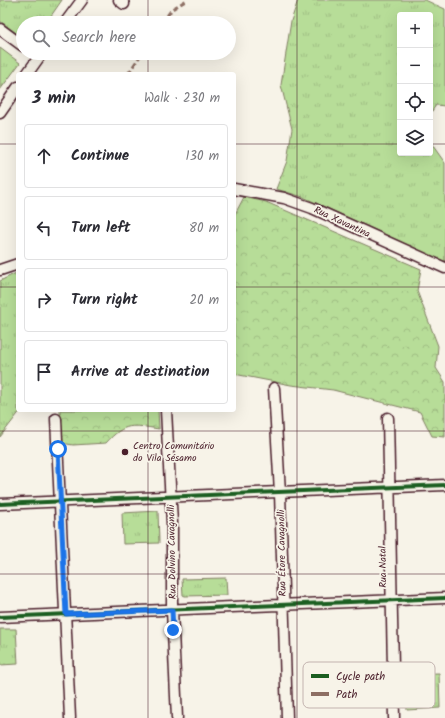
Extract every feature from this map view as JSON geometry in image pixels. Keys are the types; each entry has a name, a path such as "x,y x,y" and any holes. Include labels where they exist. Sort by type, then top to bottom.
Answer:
{"street":[{"path":"70,16 82,0"},
{"path":"0,29 16,41"},
{"path":"28,72 35,60"},
{"path":"0,113 16,90"},
{"name":"Rua Xavantina","path":"236,189 284,198 312,208 445,268"},
{"path":"0,270 16,265"},
{"name":"Rua Étore Cavagnolli","path":"274,388 280,494 287,718"},
{"name":"Rua Dolvino Cavagnolli","path":"166,412 171,498 172,610 177,718"},
{"name":"Rua Natal","path":"388,418 393,662"},
{"path":"56,419 70,718"},
{"path":"0,504 280,494 445,485"},
{"path":"0,617 445,598"},
{"name":"Rua Natal","path":"394,708 394,718"}],"green space":[{"path":"0,0 62,0 51,16 16,16 16,33 0,21"},
{"path":"298,0 425,0 445,9 445,106 436,105 433,110 433,12 397,12 397,156 433,156 433,146 445,163 445,262 303,197 276,189 287,161 292,129 281,85 291,21"},
{"path":"0,48 20,63 0,90"},
{"path":"244,197 266,202 421,269 417,291 438,346 436,368 445,382 445,437 432,436 420,412 333,390 291,385 236,374 236,212"},
{"path":"16,273 16,412 19,412 0,437 0,281"},
{"path":"60,412 158,412 159,429 135,426 124,428 118,431 106,443 73,445 61,443"},
{"path":"158,511 159,543 123,544 122,513"},
{"path":"226,578 227,595 183,595 182,579"},
{"path":"0,629 16,629 18,664 0,665"},
{"path":"435,673 439,673 440,708 407,710 407,708 435,708"}],"marked path":[{"path":"167,16 172,9 187,0"},
{"path":"129,72 137,60"}],"cycle path":[{"path":"0,504 445,485"},
{"path":"0,617 445,598"}],"place":[{"name":"Centro Comunitário do Vila Sésamo","path":"125,452"}],"route":[{"path":"58,449 66,614 172,610 173,630"}]}
